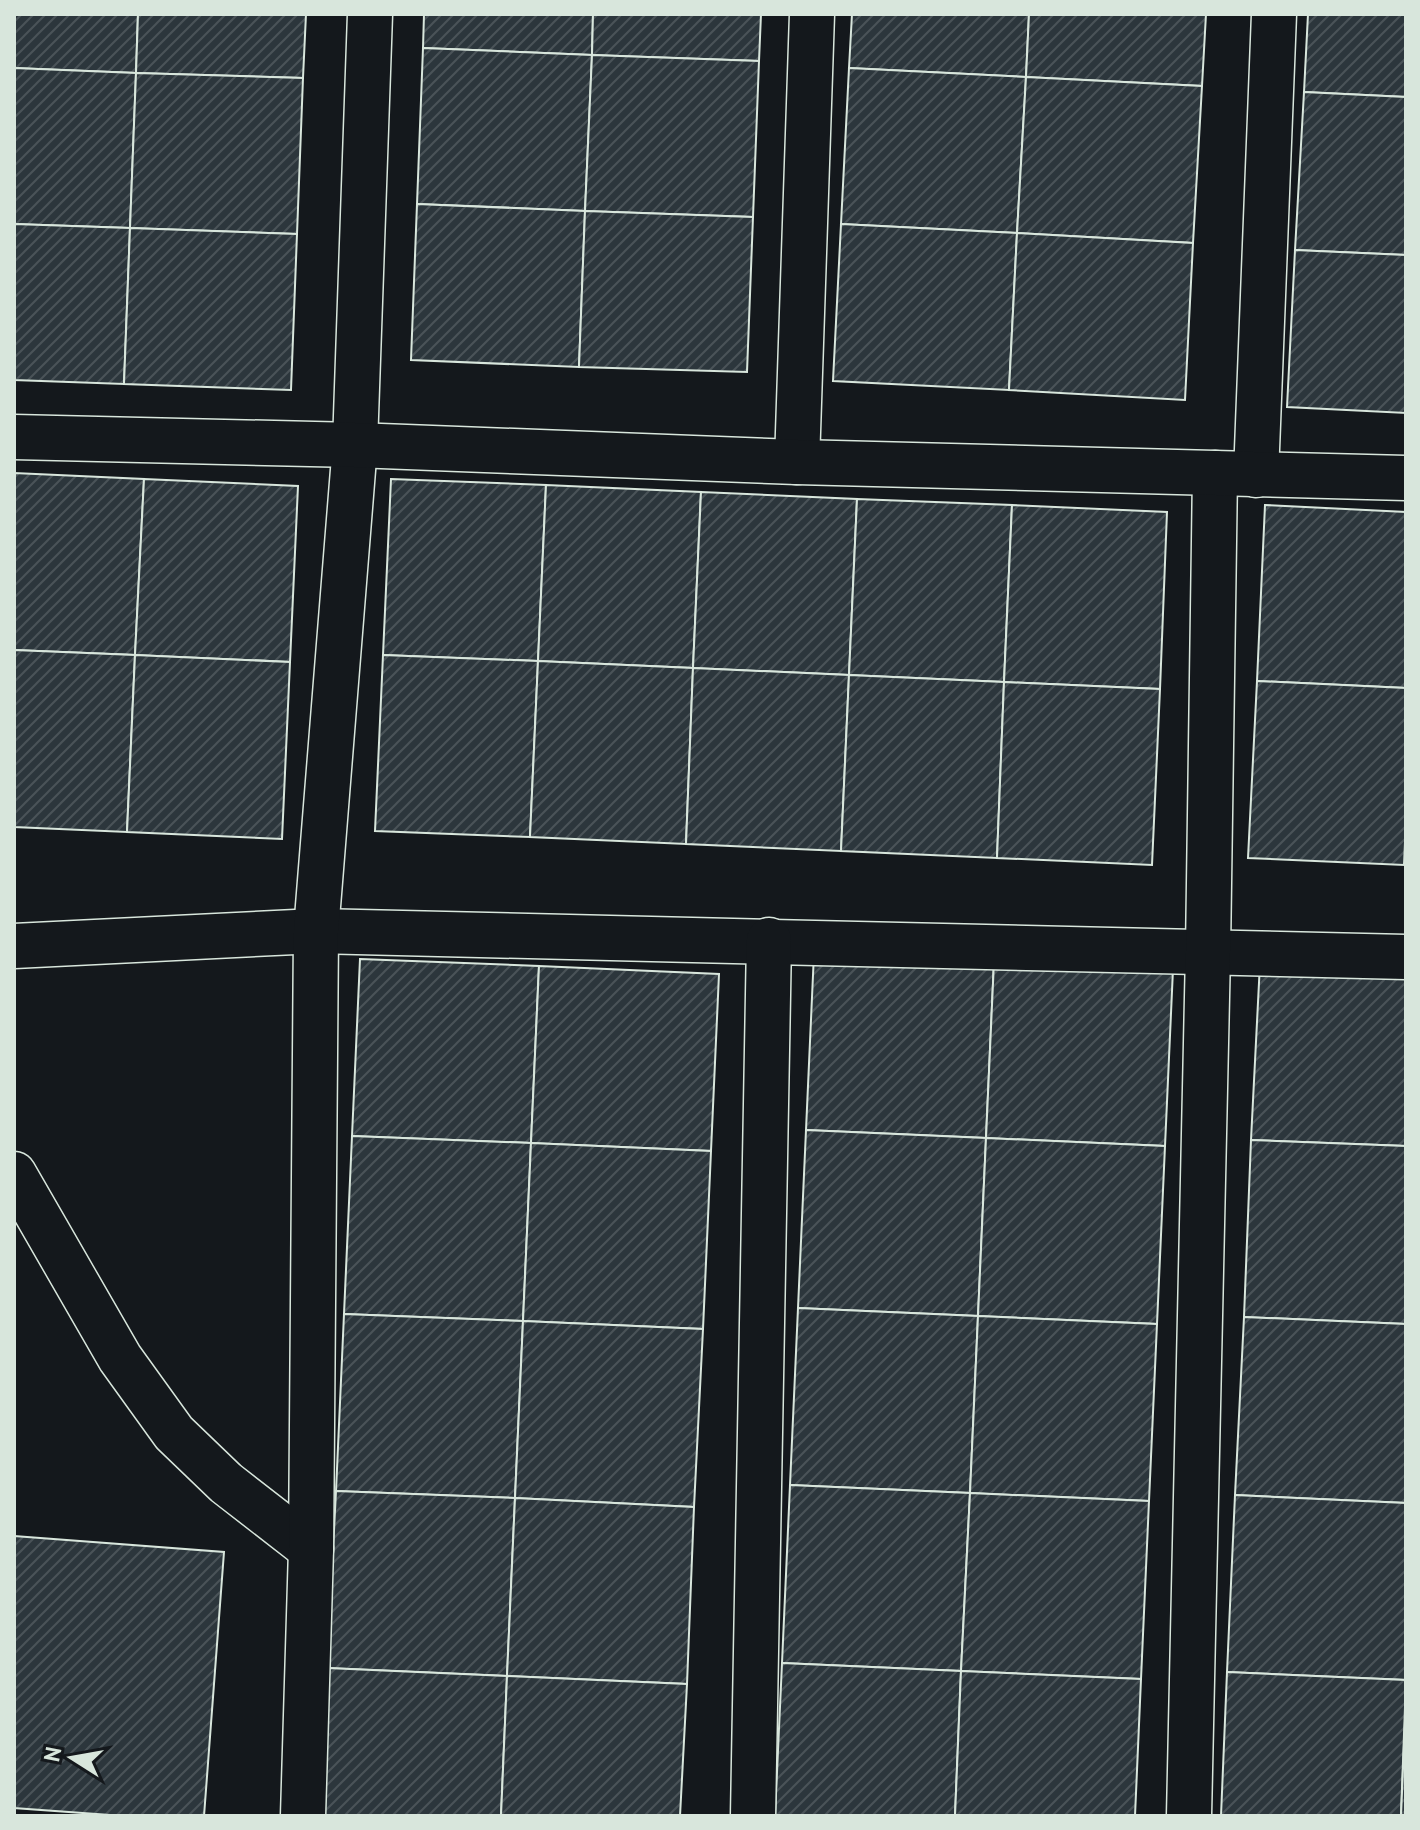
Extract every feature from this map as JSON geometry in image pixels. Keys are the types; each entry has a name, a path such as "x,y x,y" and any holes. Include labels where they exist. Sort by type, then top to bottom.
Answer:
{"street":[{"path":"303,1816 311,1549 316,931 355,445 370,14"},
{"path":"797,462 812,14"},
{"path":"1189,1816 1208,952 1236,474 1274,14"},
{"path":"14,437 1406,478"},
{"path":"14,946 316,931 1406,957"},
{"path":"753,1816 769,940"},
{"path":"14,1174 120,1358 174,1433 226,1483 311,1549"}],"building":[{"path":"14,14 138,14 136,73 14,68"},
{"path":"138,14 306,14 303,78 136,73"},
{"path":"424,14 593,14 592,55 423,48"},
{"path":"593,14 761,14 759,61 592,55"},
{"path":"852,14 1029,14 1026,77 849,68"},
{"path":"1029,14 1206,14 1202,86 1026,77"},
{"path":"1308,14 1406,14 1406,97 1304,92"},
{"path":"423,48 592,55 585,211 417,204"},
{"path":"592,55 759,61 753,217 585,211"},
{"path":"14,68 136,73 130,228 14,224"},
{"path":"849,68 1026,77 1017,233 841,224"},
{"path":"136,73 303,78 297,234 130,228"},
{"path":"1026,77 1202,86 1193,243 1017,233"},
{"path":"1304,92 1406,97 1406,255 1295,250"},
{"path":"417,204 585,211 579,367 411,360"},
{"path":"585,211 753,217 747,372 579,367"},
{"path":"14,224 130,228 124,384 14,380"},
{"path":"841,224 1017,233 1009,390 833,381"},
{"path":"130,228 297,234 291,390 124,384"},
{"path":"1017,233 1193,243 1185,400 1009,390"},
{"path":"1295,250 1406,255 1406,413 1287,407"},
{"path":"14,473 144,479 135,655 14,650"},
{"path":"144,479 298,486 290,662 135,655"},
{"path":"391,479 546,485 538,661 383,655"},
{"path":"546,485 701,492 693,668 538,661"},
{"path":"701,492 857,499 849,675 693,668"},
{"path":"857,499 1012,505 1004,682 849,675"},
{"path":"1012,505 1167,512 1160,689 1004,682"},
{"path":"1265,505 1406,512 1406,688 1257,681"},
{"path":"14,650 135,655 127,832 14,827"},
{"path":"135,655 290,662 282,839 127,832"},
{"path":"383,655 538,661 530,837 375,831"},
{"path":"538,661 693,668 686,844 530,837"},
{"path":"693,668 849,675 841,851 686,844"},
{"path":"849,675 1004,682 997,858 841,851"},
{"path":"1257,681 1406,688 1404,865 1248,858"},
{"path":"1004,682 1160,689 1152,865 997,858"},
{"path":"814,953 994,961 986,1138 806,1130"},
{"path":"360,959 539,966 531,1143 352,1136"},
{"path":"994,961 1173,969 1165,1146 986,1138"},
{"path":"1260,963 1406,969 1406,1146 1251,1140"},
{"path":"539,966 719,974 711,1151 531,1143"},
{"path":"806,1130 986,1138 978,1316 798,1308"},
{"path":"352,1136 531,1143 523,1321 344,1314"},
{"path":"986,1138 1165,1146 1157,1324 978,1316"},
{"path":"1251,1140 1406,1146 1406,1324 1244,1317"},
{"path":"531,1143 711,1151 703,1329 523,1321"},
{"path":"798,1308 978,1316 970,1493 790,1485"},
{"path":"344,1314 523,1321 515,1498 336,1491"},
{"path":"978,1316 1157,1324 1149,1501 970,1493"},
{"path":"1244,1317 1406,1324 1406,1503 1235,1495"},
{"path":"523,1321 703,1329 694,1507 515,1498"},
{"path":"790,1485 970,1493 961,1671 782,1663"},
{"path":"336,1491 515,1498 507,1676 327,1668"},
{"path":"970,1493 1149,1501 1141,1679 961,1671"},
{"path":"1235,1495 1406,1503 1406,1680 1227,1672"},
{"path":"515,1498 694,1507 687,1684 507,1676"},
{"path":"14,1536 224,1552 204,1816 124,1816 14,1808"},
{"path":"782,1663 961,1671 955,1816 775,1816"},
{"path":"327,1668 507,1676 501,1816 321,1816"},
{"path":"961,1671 1141,1679 1135,1816 955,1816"},
{"path":"1227,1672 1406,1680 1401,1816 1221,1816"},
{"path":"507,1676 687,1684 680,1816 501,1816"},
{"path":"1406,1698 1406,1816 1401,1816"}]}
